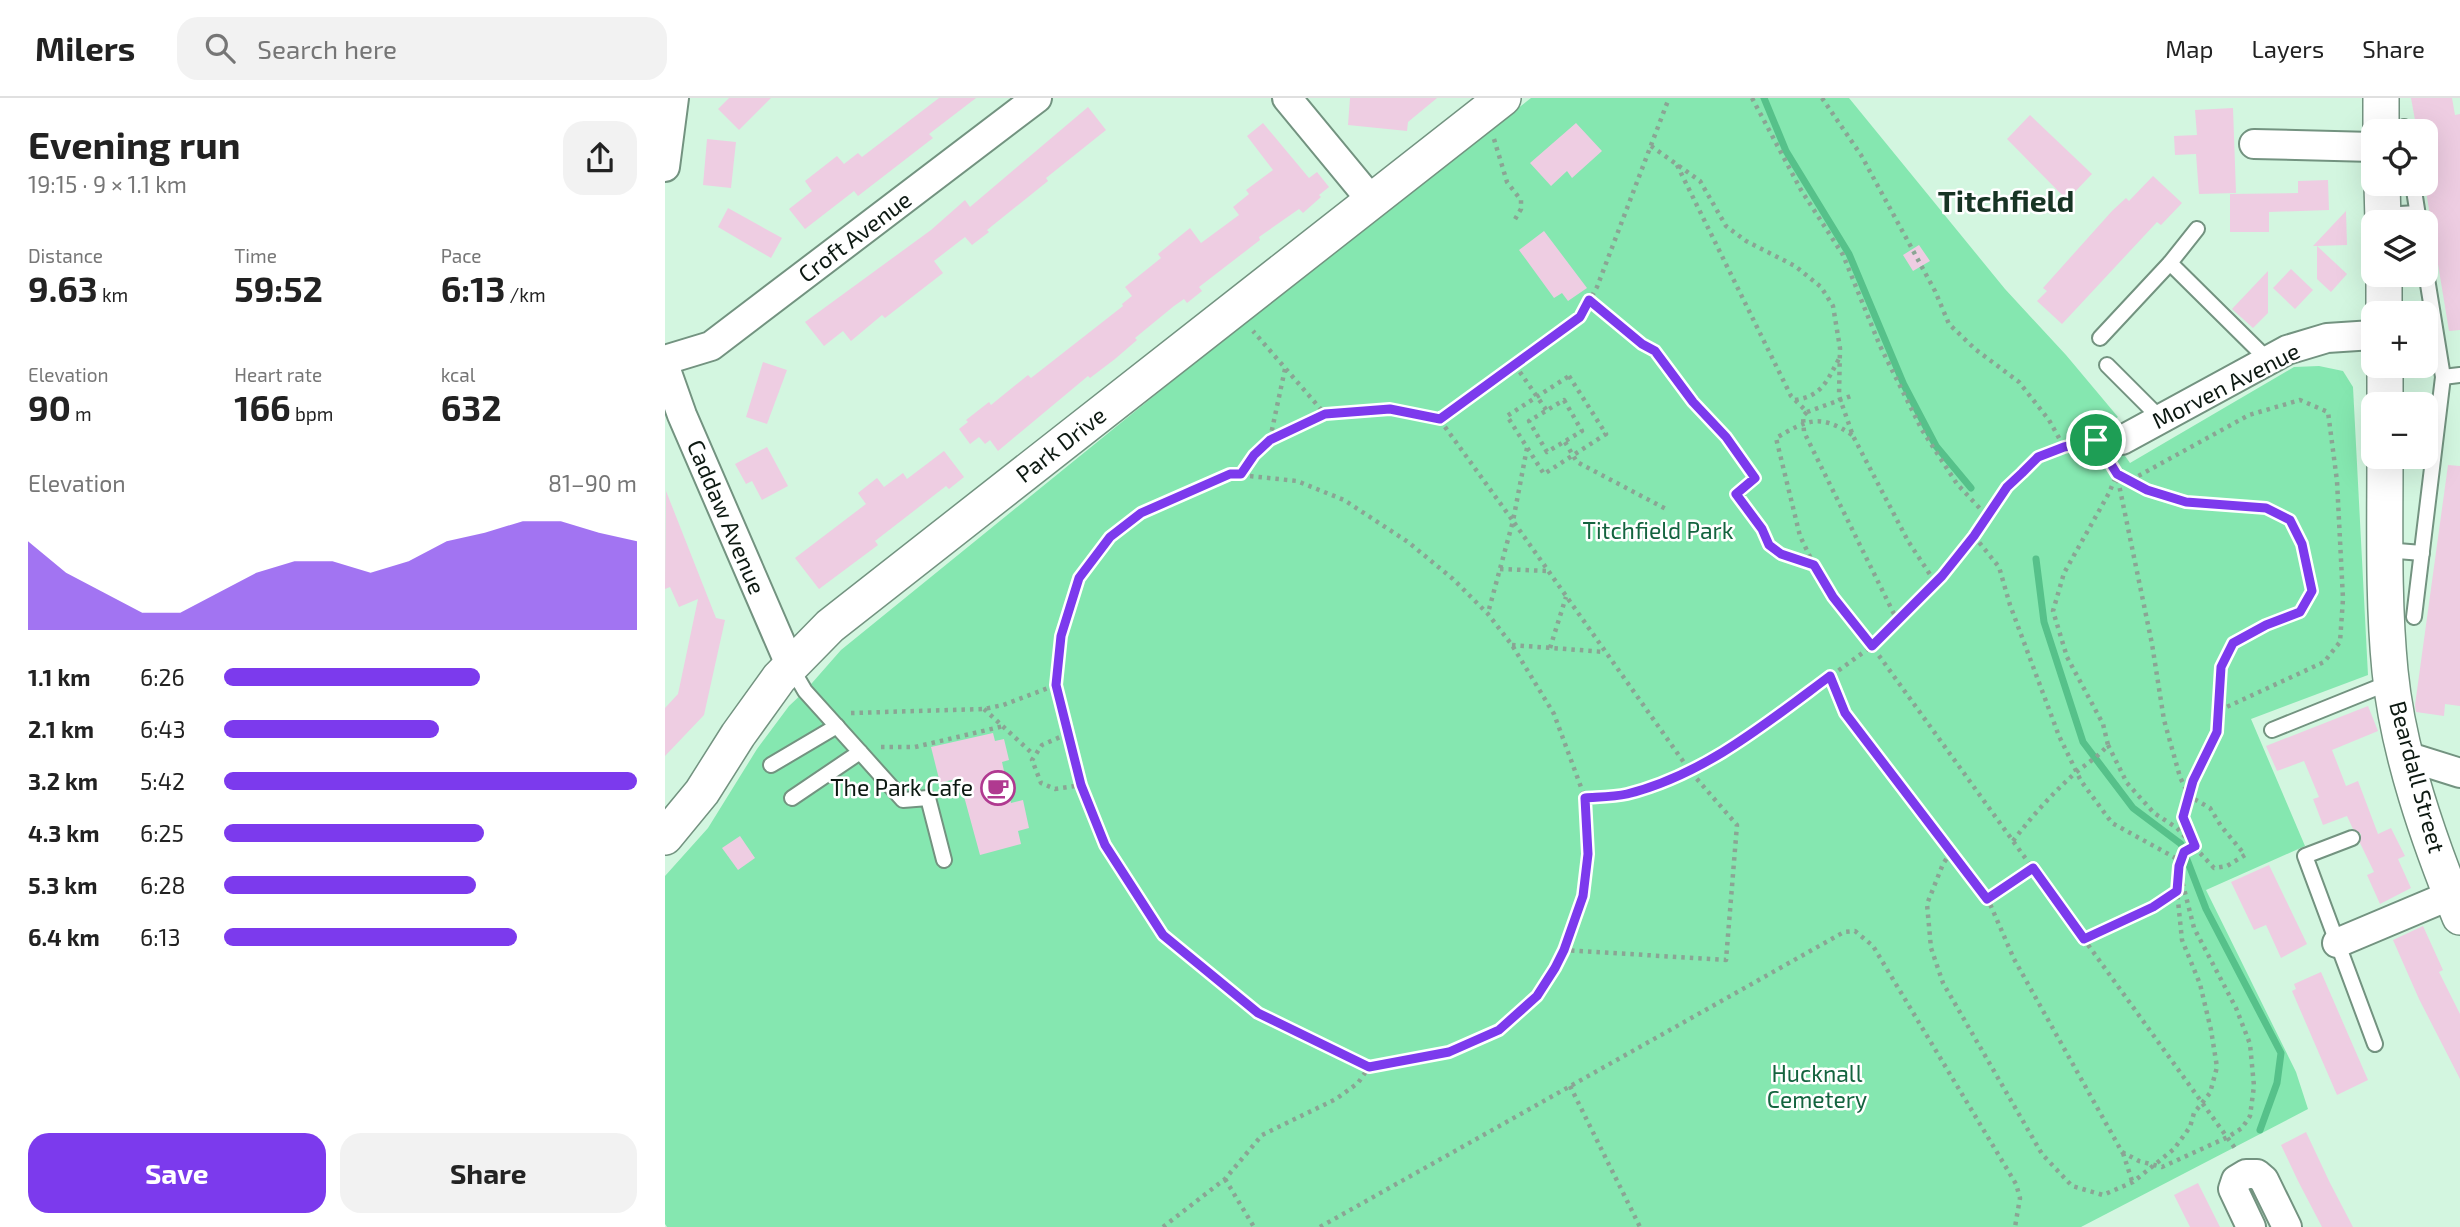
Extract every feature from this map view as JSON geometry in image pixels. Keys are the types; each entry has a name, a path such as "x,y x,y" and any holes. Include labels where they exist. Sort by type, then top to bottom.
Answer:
{"street":[{"path":"665,165 674,98"},
{"name":"Croft Avenue","path":"665,360 711,346 1037,98"},
{"path":"1287,98 1372,201"},
{"path":"2381,98 2392,119"},
{"name":"Park Drive","path":"665,837 702,792 759,704 830,626 1491,107"},
{"path":"2254,144 2361,147"},
{"name":"Morven Avenue","path":"2108,448 2287,350 2327,338 2361,336"},
{"name":"Caddaw Avenue","path":"665,366 674,419 791,667"},
{"name":"Beardall Street","path":"2385,469 2385,550 2392,682 2406,756 2455,906"},
{"path":"2406,756 2460,773"},
{"path":"2337,943 2455,906"},
{"path":"2251,1227 2233,1189 2236,1180 2246,1174 2257,1174 2265,1180 2287,1227"}],"lane":[{"path":"2100,338 2170,263 2197,229"},
{"path":"2170,263 2268,360"},
{"path":"2414,617 2443,377 2428,287"},
{"path":"2106,365 2161,419"},
{"path":"2443,377 2460,374"},
{"path":"2385,550 2422,553"},
{"path":"791,667 805,691 903,800 928,798 944,860"},
{"path":"2272,730 2392,682"},
{"path":"771,765 837,726"},
{"path":"792,798 860,752"},
{"path":"2353,838 2305,856 2375,1044"}],"path":[{"path":"1440,419 1580,317 1597,287 1669,98"},
{"path":"1752,98 1801,190 1843,255 1880,346 1922,430 1957,484 1987,516"},
{"path":"1822,98 1861,155 1935,291 1949,324 1975,349 2019,382 2049,420 2064,447"},
{"path":"1491,107 1507,182 1521,201 1521,209 1514,220"},
{"path":"1651,146 1700,181 1726,226 1745,241 1795,266 1821,287 1833,306 1840,356 1840,400 1853,436 1908,541 1936,583"},
{"path":"1676,164 1795,400 1807,412"},
{"path":"1589,300 1642,344 1655,351 1693,402 1726,437 1755,478 1736,494 1762,529 1769,545 1781,554 1814,565"},
{"path":"1234,309 1325,414"},
{"path":"1795,400 1807,398 1822,389 1840,356"},
{"path":"1515,365 1547,411"},
{"path":"1496,367 1501,375"},
{"path":"1270,440 1285,368"},
{"path":"1569,376 1606,434 1544,474 1527,448 1507,416 1569,376"},
{"path":"1851,396 1807,412 1803,416 1804,432 1897,620"},
{"path":"1564,400 1582,431 1565,442 1547,452 1529,421 1564,400"},
{"path":"2130,480 2249,415 2300,400 2328,412 2337,481 2343,599 2340,642 2324,662 2218,711"},
{"path":"1241,474 1254,455 1270,440 1325,414 1390,409 1440,419 1690,771 1737,825 1726,960 1564,950"},
{"path":"1853,436 1839,426 1819,420 1803,422 1776,438 1800,536 1814,565 1833,597 1872,646 2228,1137 2246,1174"},
{"path":"1565,442 1577,462 1666,509"},
{"path":"1585,798 1626,795 1690,771 1744,739 1872,646 1936,583 1974,536 2007,487 2038,457 2064,447 2108,448 2117,474 2152,644 2164,720 2180,777 2189,796 2210,808 2245,855 2227,866 2214,868 2177,828 2154,813 2127,783 2108,745 2103,724 2067,657 2053,611 2064,573 2117,474"},
{"path":"1488,614 1513,522 1527,448"},
{"path":"1230,474 1241,474 1297,481 1344,500 1408,542 1453,579 1488,614 1512,645 1554,714 1585,798 1588,854 1583,896 1564,950 1537,996 1499,1030 1449,1052 1369,1067 1258,1013 1163,935 1105,845 1081,785 1056,685 1061,636 1079,578 1110,537 1141,513 1230,474"},
{"path":"2117,474 2147,490 2186,502 2266,508 2290,520 2302,544 2312,591 2300,612 2266,625 2233,643 2221,667 2217,732 2193,781 2183,817 2195,846"},
{"path":"1974,536 1999,567 2010,605 2059,736 2077,772 2112,823 2181,861"},
{"path":"1500,569 1548,571"},
{"path":"1550,648 1566,596"},
{"path":"1512,645 1606,652"},
{"path":"1830,676 1845,713 1987,899 2014,959 2122,1152 2133,1182"},
{"path":"826,714 983,709 1003,705 1056,685"},
{"path":"983,709 1034,754"},
{"path":"860,752 893,746 915,747 1003,726"},
{"path":"1067,734 1042,746 1032,760 1041,783 1055,789 1081,785"},
{"path":"2013,841 2039,808 2077,772 2096,759 2108,745"},
{"path":"1951,852 1943,864 1927,904 1931,948 1943,983 2042,1154 2072,1186 2103,1195 2133,1182 2173,1149 2190,1127 2194,1113 2210,1093 2217,1067 2200,984 2182,940 2177,891 2184,852 2195,846"},
{"path":"1987,899 2033,868"},
{"path":"2122,1152 2139,1161 2162,1167 2228,1137 2242,1128 2250,1116 2254,1086 2250,1044 2236,1008 2194,928 2179,869"},
{"path":"2084,939 2153,907 2177,891"},
{"path":"1320,1227 1844,932 1855,931 1873,946 2016,1184 2020,1198 2015,1227"},
{"path":"1163,1227 1225,1179 1262,1135 1336,1099 1358,1083 1369,1067"},
{"path":"1570,1086 1640,1227"},
{"path":"1225,1179 1254,1227"}],"green space":[{"name":"Titchfield Park","path":"1531,98 1849,98 2005,289 2118,417 2104,426 2130,463 2294,367 2319,366 2343,371 2353,387 2368,675 2251,719 2305,846 2206,890 2296,1072 2308,1109 2081,1227 667,1227 665,876 708,828 757,749 789,706 841,650 1245,322"}],"building":[{"path":"729,98 771,98 739,130 718,109"},
{"path":"939,98 976,98 929,134 933,138 858,196 854,191 805,229 789,209 812,191 805,181 837,156 844,164 858,153 862,157"},
{"path":"1350,98 1437,98 1408,122 1407,131 1348,125"},
{"path":"2411,98 2452,98 2455,115 2460,114 2460,330 2449,331 2438,264 2438,210 2429,210 2427,196 2438,196 2438,119 2415,119"},
{"path":"1088,107 1106,130 1046,178 1048,181 972,245 965,237 934,261 943,273 885,318 882,315 851,341 843,331 824,346 805,322 931,230 965,200 970,207"},
{"path":"2233,108 2236,193 2199,194 2196,154 2175,155 2174,136 2197,135 2195,110"},
{"path":"2030,115 2092,174 2067,200 2007,139"},
{"path":"1263,123 1309,178 1317,172 1329,187 1319,195 1321,197 1303,213 1299,209 1259,237 1260,240 1199,287 1202,291 1187,303 1184,299 1174,306 1135,338 1137,340 1115,359 1090,378 1088,376 998,451 990,440 985,444 979,437 970,444 959,429 968,422 966,420 989,402 991,405 1028,375 1031,378 1123,306 1132,296 1125,287 1161,258 1158,254 1190,228 1201,243 1239,215 1233,207 1249,194 1246,190 1273,170 1247,136"},
{"path":"1576,123 1602,151 1572,178 1567,171 1551,186 1530,163"},
{"path":"707,139 736,142 731,188 703,185"},
{"path":"2153,176 2182,203 2161,225 2157,222 2062,324 2037,301 2047,291 2043,288 2112,211 2126,198 2129,201"},
{"path":"2328,180 2329,210 2269,212 2269,232 2230,232 2230,194 2298,193 2298,181"},
{"path":"728,208 782,238 771,258 718,227"},
{"path":"2346,211 2347,245 2313,246"},
{"path":"1544,231 1587,288 1568,301 1562,293 1554,298 1519,250"},
{"path":"1919,245 1930,261 1913,271 1903,255"},
{"path":"2317,246 2347,274 2331,292 2317,279"},
{"path":"2291,269 2313,290 2295,309 2273,288"},
{"path":"2268,271 2268,313 2253,328 2232,309"},
{"path":"763,362 787,370 767,424 746,417"},
{"path":"767,447 788,486 762,500 752,481 746,484 735,464"},
{"path":"944,451 964,477 949,489 946,486 875,541 878,545 819,589 795,558 866,504 858,493 877,478 884,487 903,473 907,479"},
{"path":"2448,465 2460,466 2460,706 2445,704 2444,716 2416,712 2415,705"},
{"path":"666,491 716,618 725,620 704,715 665,756 665,708 678,694 698,599 679,607 670,587 665,589"},
{"path":"2368,706 2378,731 2332,750 2346,786 2358,781 2378,834 2391,828 2405,856 2398,859 2411,888 2380,904 2367,875 2374,872 2360,843 2361,834 2353,829 2347,816 2323,825 2313,799 2319,797 2304,761 2277,771 2266,746"},
{"path":"993,733 995,741 1004,739 1009,760 1002,762 1011,803 1023,800 1029,828 1018,831 1021,844 980,855 959,778 940,783 931,747"},
{"path":"740,836 755,858 738,870 722,848"},
{"path":"2269,865 2307,944 2281,958 2266,925 2254,930 2231,882"},
{"path":"2423,926 2443,970 2439,972 2460,1014 2460,1079 2419,999 2393,940"},
{"path":"2321,972 2368,1080 2337,1095 2292,991 2296,989 2294,984"},
{"path":"2306,1132 2353,1227 2322,1227 2298,1181 2281,1145"},
{"path":"2198,1183 2220,1227 2190,1227 2174,1195"}],"waterway":[{"path":"1764,98 1786,151 1849,254 1904,385 1936,446 1971,488"},
{"path":"2036,559 2044,622 2083,742 2133,808 2181,844 2206,909 2281,1053 2277,1083 2260,1130"}],"place":[{"name":"The Park Cafe","path":"998,788"}],"district":[{"name":"Titchfield","path":"2006,202"}],"route":[{"path":"1589,300 1642,344 1655,351 1693,402 1726,437 1755,478 1736,494 1762,529 1769,545 1781,554 1814,565 1833,597 1872,646 1942,576 1974,536 2007,487 2038,457 2064,447 2096,440 2117,474 2147,490 2186,502 2266,508 2290,520 2302,544 2312,591 2300,612 2266,625 2233,643 2221,667 2217,732 2193,781 2183,817 2195,846 2184,852 2179,866 2177,891 2153,907 2084,939 2033,868 1987,899 1845,713 1830,676 1744,739 1690,771 1626,795 1585,798 1588,854 1583,896 1564,950 1537,996 1499,1030 1449,1052 1369,1067 1258,1013 1163,935 1105,845 1081,785 1056,685 1061,636 1079,578 1110,537 1141,513 1230,474 1241,474 1254,455 1270,440 1325,414 1390,409 1440,419 1580,317 1589,300"}],"park label":[{"name":"Hucknall Cemetery","path":"1817,1087"}]}
